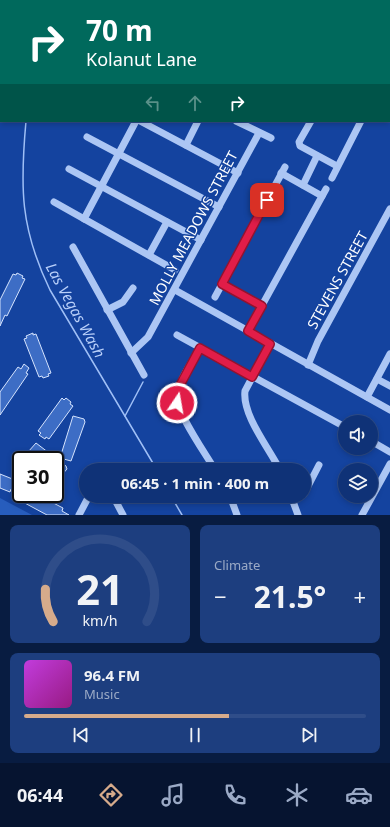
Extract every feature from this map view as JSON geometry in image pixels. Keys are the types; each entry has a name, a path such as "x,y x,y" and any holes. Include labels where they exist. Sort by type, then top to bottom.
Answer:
{"street":[{"path":"84,219 135,122"},
{"path":"186,145 198,122"},
{"path":"239,122 271,138"},
{"path":"310,122 299,142 300,146 337,166"},
{"path":"332,178 360,122"},
{"path":"154,124 186,145 238,173"},
{"name":"MOLLY MEADOWS STREET","path":"131,353 148,337 259,133"},
{"path":"87,137 219,207"},
{"path":"303,185 318,156"},
{"path":"69,169 201,240"},
{"path":"215,297 283,170 303,185 322,196"},
{"path":"248,331 326,189"},
{"path":"54,202 176,270"},
{"name":"STEVENS STREET","path":"308,365 318,341 390,208"},
{"path":"149,255 167,222"},
{"path":"73,248 144,375"},
{"path":"222,284 262,306"},
{"path":"107,310 123,302 133,288"},
{"path":"174,290 390,410"},
{"path":"176,335 338,423"},
{"path":"270,344 245,391 244,397 247,411 276,463"},
{"path":"200,348 178,389 177,403 184,418 211,463"},
{"path":"367,397 390,354"},
{"path":"377,379 390,386"},
{"path":"378,445 390,452"},
{"path":"362,515 390,464"},
{"path":"311,480 319,465"},
{"path":"79,515 85,503"},
{"path":"116,503 124,515"},
{"path":"233,503 238,515"},
{"path":"294,503 298,515"}],"shaded area":[{"path":"0,498 32,515 0,515"}],"building":[{"path":"17,273 25,279 7,316 5,315 0,326 0,300 13,274 16,275"},
{"path":"33,333 33,335 36,334 51,373 48,374 49,376 43,378 42,376 39,377 24,339 27,338 26,336"},
{"path":"24,364 29,368 26,373 28,374 0,415 0,392 18,367 21,369"},
{"path":"62,398 64,400 66,398 73,406 49,439 46,437 45,439 39,435 41,433 38,431"},
{"path":"73,416 84,419 85,422 71,461 64,459 64,451 62,451"},
{"path":"36,443 46,451 29,451"},
{"path":"64,464 66,466 67,469 64,472"},
{"path":"0,474 12,479 12,490 10,492 0,488"},
{"path":"25,503 53,503 63,508 62,511 69,515 47,515"}],"waterway":[{"name":"Las Vegas Wash","path":"26,122 23,167 24,207 33,247 40,268 50,290 153,463"},
{"path":"125,416 143,382"},
{"name":"Las Vegas Wash","path":"175,503 182,515"}],"route":[{"path":"177,403 176,397 178,389 200,348 252,377 270,344 248,331 262,306 222,284 267,200"}]}
